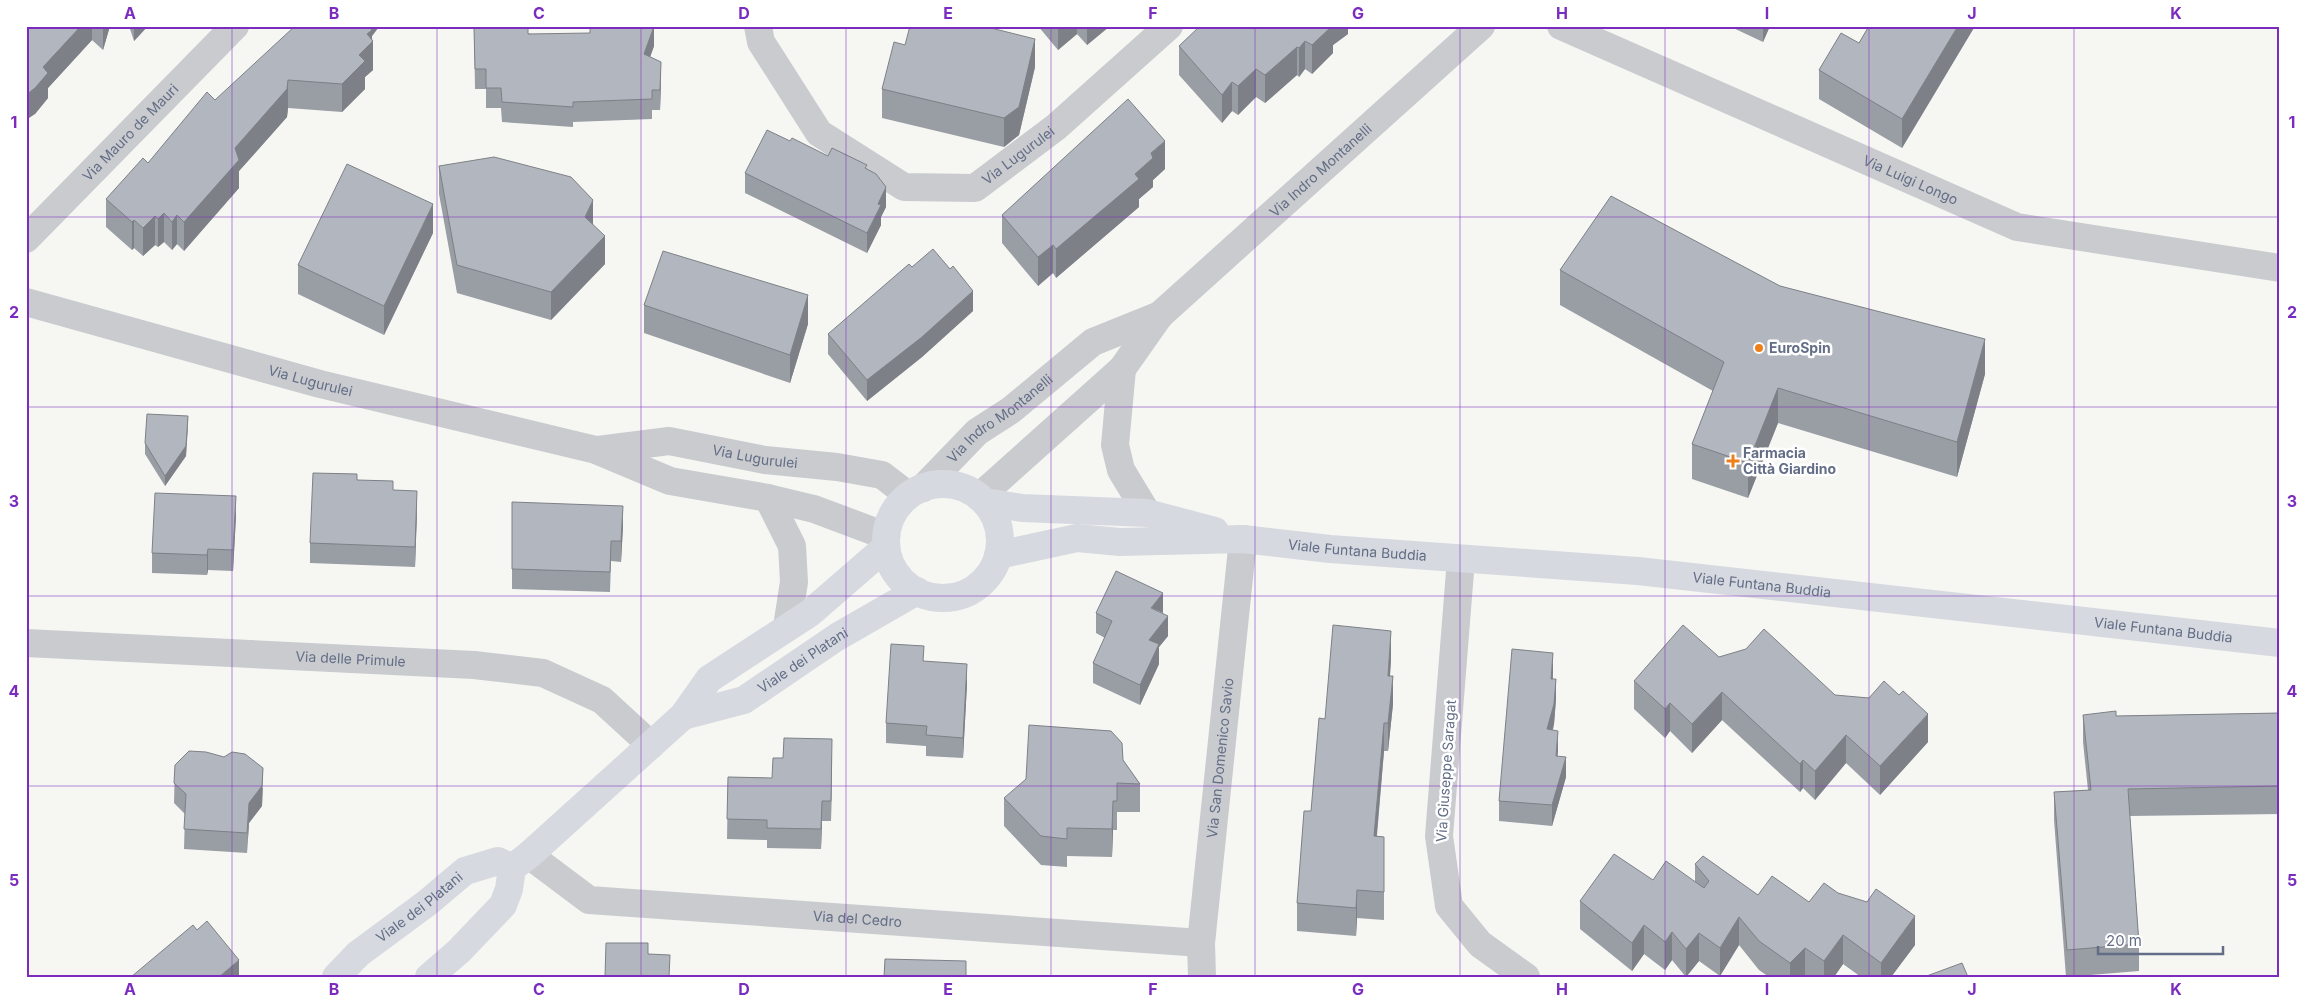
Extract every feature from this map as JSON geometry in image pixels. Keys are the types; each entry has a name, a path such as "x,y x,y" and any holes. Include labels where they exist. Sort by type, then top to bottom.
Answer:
{"main road":[{"path":"939,484 957,486 972,492 982,500 997,522 999,533 998,555 988,575 980,584 961,594 939,597 917,591 908,585 893,568 886,541 892,514 915,491 939,484"},
{"name":"Viale Funtana Buddia","path":"982,500 1022,508 1147,513 1243,539"},
{"name":"Viale Funtana Buddia","path":"998,555 1077,538 1120,542 1243,539 1330,549 1638,571 2280,643"},
{"name":"Viale dei Platani","path":"336,977 358,954 427,902 464,871 498,861 520,862 684,716 709,679 810,612 886,541"},
{"name":"Viale dei Platani","path":"684,716 744,700 836,637 917,591"},
{"path":"429,977 459,951 503,904 520,862"}],"street":[{"name":"Via Mauro de Mauri","path":"26,239 235,26"},
{"name":"Via Lugurulei","path":"758,26 762,42 819,133 904,186 975,188 1056,127 1170,26"},
{"name":"Via Indro Montanelli","path":"982,500 1122,369 1160,315 1481,26"},
{"name":"Via Luigi Longo","path":"1561,26 2017,227 2280,268"},
{"name":"Via Lugurulei","path":"26,302 320,384 596,450 670,481 768,498 814,509 886,541"},
{"name":"Via Indro Montanelli","path":"915,491 977,432 1011,410 1093,342 1160,315"},
{"name":"Via Indro Montanelli","path":"1122,369 1115,446 1120,470 1147,513"},
{"name":"Via Lugurulei","path":"596,450 669,441 765,460 838,467 882,475 915,491"},
{"path":"768,498 792,546 794,582 787,627"},
{"name":"Via San Domenico Savio","path":"1202,977 1201,943 1243,539"},
{"name":"Via Giuseppe Saragat","path":"1461,559 1439,836 1449,906 1480,944 1526,977"},
{"name":"Via delle Primule","path":"26,643 474,664 543,673 602,700 651,745"},
{"name":"Via del Cedro","path":"520,862 589,900 1201,943"}],"building":[{"path":"26,26 81,26 43,67 48,73 26,95"},
{"path":"295,26 368,26 372,30 367,34 373,41 359,55 365,61 342,84 288,80 287,89 235,148 239,160 184,222 177,215 172,222 164,213 158,219 155,216 143,228 134,220 132,222 106,199 143,158 148,163 207,92 215,100"},
{"path":"590,26 654,26 644,54 661,62 660,90 652,90 652,99 573,102 573,107 502,102 501,88 486,88 486,69 475,69 474,28 528,28 528,34 590,33"},
{"path":"910,26 983,26 1035,39 1019,107 1004,118 882,89 894,42 905,45"},
{"path":"1200,26 1332,26 1312,45 1305,41 1265,75 1256,69 1238,86 1232,82 1222,95 1179,46"},
{"path":"1869,26 1958,26 1902,119 1819,70 1841,33 1859,43"},
{"path":"1128,99 1165,141 1151,153 1153,158 1135,174 1139,179 1056,249 1053,245 1038,257 1002,215"},
{"path":"767,130 790,141 792,138 828,156 832,148 867,165 865,168 876,174 886,187 878,204 881,205 867,233 745,173"},
{"path":"494,157 571,177 593,200 585,217 605,236 551,292 457,265 439,166"},
{"path":"347,164 433,204 384,306 298,265"},
{"name":"EuroSpin","path":"1611,196 1780,286 1985,339 1957,442 1778,388 1748,463 1692,444 1724,362 1560,270"},
{"path":"933,249 950,269 953,266 973,291 922,337 867,380 828,334 909,264 912,267"},
{"path":"663,251 808,295 790,355 644,305"},
{"path":"147,414 188,416 186,446 165,476 145,443"},
{"path":"313,473 357,474 357,480 393,481 393,490 417,491 415,547 310,543"},
{"path":"155,493 236,496 233,550 208,549 207,555 152,553"},
{"path":"512,502 623,506 621,541 611,541 610,572 512,569"},
{"path":"1116,571 1163,593 1151,608 1168,616 1149,640 1159,644 1140,685 1093,663 1112,621 1096,613"},
{"path":"1333,625 1391,631 1388,676 1393,676 1388,723 1384,723 1374,836 1384,837 1384,892 1357,890 1356,908 1297,903 1304,811 1311,811 1319,718 1325,719"},
{"path":"1683,625 1719,657 1746,649 1764,629 1835,695 1869,698 1884,681 1899,695 1903,691 1928,714 1880,766 1846,735 1815,771 1803,760 1800,764 1722,692 1692,724 1670,703 1665,709 1634,681"},
{"path":"891,644 924,646 923,661 967,664 963,738 926,735 927,726 886,723"},
{"path":"1512,649 1553,653 1551,679 1556,679 1554,704 1547,729 1558,731 1556,756 1566,757 1552,805 1499,801"},
{"path":"2116,711 2116,716 2280,713 2280,786 2128,789 2139,944 2067,950 2054,792 2091,790 2083,715"},
{"path":"1029,725 1111,731 1122,743 1123,760 1140,784 1117,783 1117,801 1113,801 1112,829 1067,828 1067,839 1041,836 1004,798 1026,779"},
{"path":"784,738 832,739 831,801 822,801 821,829 767,828 767,820 727,819 728,777 772,778 773,758 783,758"},
{"path":"189,751 206,752 224,757 232,752 245,754 263,768 262,786 249,803 247,833 184,829 186,794 174,783 175,765"},
{"path":"1614,854 1653,880 1666,861 1704,888 1709,881 1695,864 1703,856 1758,895 1772,876 1809,902 1824,883 1838,893 1867,902 1876,889 1915,916 1881,963 1843,935 1824,961 1805,948 1790,963 1759,941 1739,917 1720,948 1699,933 1686,949 1672,932 1665,942 1644,925 1632,943 1580,901"},
{"path":"207,921 239,960 219,977 131,977 193,925 197,930"},
{"path":"606,943 648,943 648,954 670,955 669,977 605,977"},
{"path":"885,959 966,961 966,977 884,977"},
{"path":"1962,963 1968,977 1924,977"}],"place":[{"name":"EuroSpin","path":"1759,348"},
{"name":"Farmacia Città Giardino","path":"1733,461"}]}
